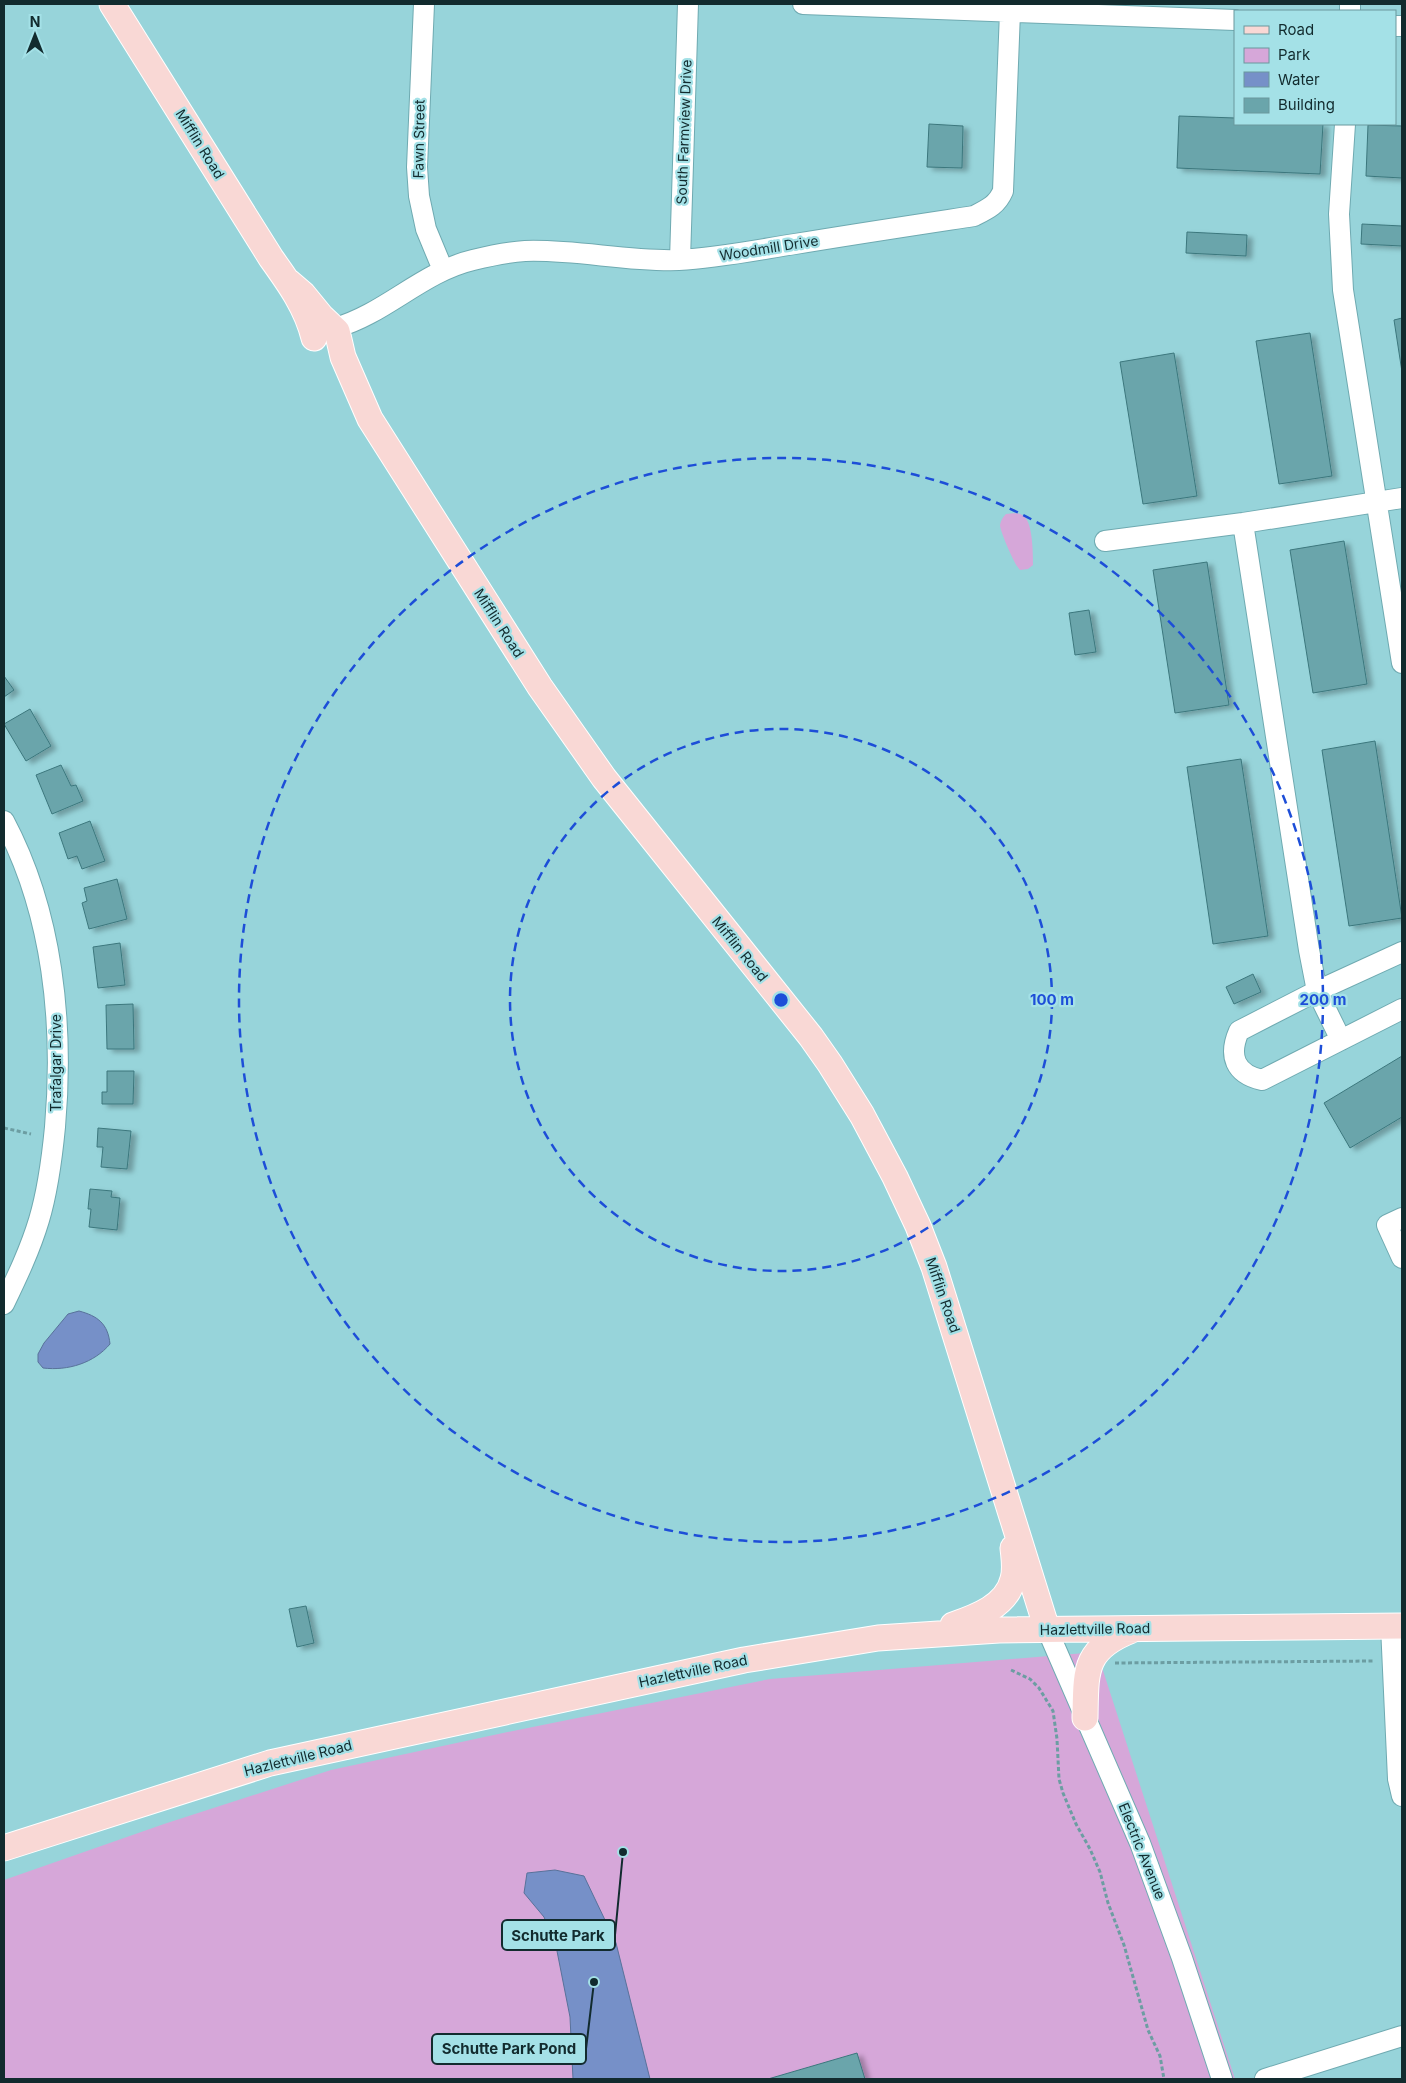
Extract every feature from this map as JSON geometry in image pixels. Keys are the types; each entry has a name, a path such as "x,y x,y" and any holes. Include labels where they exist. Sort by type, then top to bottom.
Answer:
{"main road":[{"name":"Mifflin Road","path":"112,4 266,250 289,282 309,320 330,337 351,375 370,419 540,687 604,778 811,1037 862,1115 895,1177 918,1226 934,1267 1047,1629"},
{"path":"928,1634 983,1614 994,1607 1008,1591 1015,1569 1012,1518"},
{"name":"Hazlettville Road","path":"4,1848 270,1763 744,1660 878,1638 1047,1629 1396,1626"},
{"path":"1085,1718 1086,1675 1093,1657 1109,1641 1137,1628"}],"street":[{"name":"Fawn Street","path":"424,4 417,168 419,196 426,228 443,270"},
{"name":"South Farmview Drive","path":"680,260 688,4"},
{"path":"803,4 1234,20"},
{"name":"Woodmill Drive","path":"330,337 443,270 471,260 524,251 552,251 633,259 680,260 974,216 991,208 1000,199 1004,191 1010,12"},
{"path":"1345,125 1340,214 1343,290 1402,663"},
{"path":"1105,541 1243,523 1402,498"},
{"path":"1243,523 1317,991 1341,1040"},
{"name":"Trafalgar Drive","path":"4,820 32,889 46,941 54,988 58,1068 53,1144 40,1219 30,1250 4,1304"},
{"path":"1402,952 1317,991 1239,1031 1233,1043 1234,1059 1242,1072 1249,1077 1262,1080 1402,1009"},
{"path":"1402,1218 1387,1226 1402,1258"},
{"path":"1396,1626 1398,1779 1402,1796"},
{"name":"Electric Avenue","path":"1047,1629 1140,1843 1162,1900 1222,2079"},
{"path":"1265,2079 1402,2036"}],"path":[{"path":"4,1128 31,1134"},
{"path":"1111,1663 1361,1662"},
{"path":"1011,1670 1030,1679 1039,1688 1053,1711 1057,1739 1059,1779 1063,1793 1100,1872 1138,1990 1148,2030 1160,2056 1164,2079"}],"green space":[{"path":"1006,514 1020,514 1026,518 1028,523 1032,537 1033,565 1028,569 1020,570 1005,541 1000,525"},
{"path":"1097,1652 1235,2079 4,2079 4,1880 164,1824 331,1770 503,1733 770,1679"}],"water":[{"path":"79,1311 92,1315 101,1322 107,1331 110,1344 104,1351 80,1364 62,1368 43,1368 38,1362 38,1354 44,1343 68,1314"},
{"path":"555,1870 584,1876 616,1943 650,2079 573,2079 570,2017 556,1946 544,1917 524,1893 527,1873"}],"building":[{"path":"1179,116 1234,118 1234,125 1323,125 1320,174 1177,168"},
{"path":"929,124 963,126 962,168 927,167"},
{"path":"1368,125 1402,126 1402,178 1366,176"},
{"path":"1362,224 1402,226 1402,246 1361,244"},
{"path":"1187,232 1247,235 1246,256 1186,253"},
{"path":"1402,318 1402,372 1394,320"},
{"path":"1310,333 1332,476 1279,484 1256,341"},
{"path":"1174,353 1197,496 1143,504 1120,362"},
{"path":"1344,541 1367,684 1313,693 1290,550"},
{"path":"1207,562 1229,705 1175,713 1153,570"},
{"path":"1089,610 1096,652 1075,655 1069,613"},
{"path":"4,676 14,690 4,697"},
{"path":"30,709 51,746 26,761 4,724"},
{"path":"1375,741 1402,918 1349,926 1322,750"},
{"path":"1241,759 1268,936 1213,944 1187,767"},
{"path":"61,765 71,786 76,785 83,801 52,814 36,775"},
{"path":"90,821 105,861 82,869 77,856 68,859 59,833"},
{"path":"117,879 127,919 89,929 82,903 87,901 84,888"},
{"path":"120,943 125,985 98,988 93,947"},
{"path":"1253,974 1261,992 1234,1004 1226,987"},
{"path":"133,1004 134,1049 107,1049 106,1005"},
{"path":"1402,1056 1402,1117 1350,1148 1324,1103"},
{"path":"107,1071 134,1071 133,1104 102,1104 102,1092 107,1092"},
{"path":"98,1128 131,1131 127,1169 101,1167 103,1147 97,1147"},
{"path":"90,1189 112,1191 111,1197 120,1198 117,1230 89,1227 91,1209 88,1209"},
{"path":"306,1606 314,1643 297,1647 289,1609"},
{"path":"857,2053 865,2079 768,2079"}],"place":[{"name":"Schutte Park","path":"623,1852"},
{"name":"Schutte Park Pond","path":"594,1982"}]}
